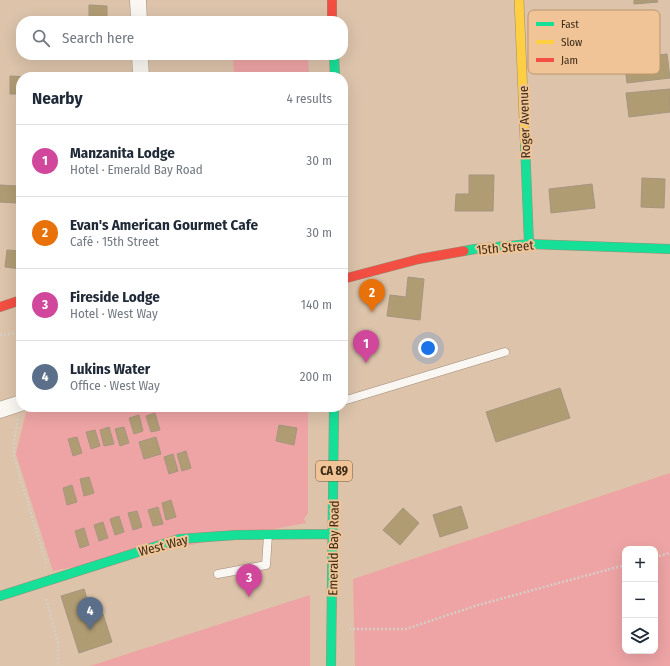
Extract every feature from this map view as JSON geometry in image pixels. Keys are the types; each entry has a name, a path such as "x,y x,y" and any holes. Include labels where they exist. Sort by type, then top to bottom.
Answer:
{"street":[{"path":"138,0 139,16"},
{"path":"332,0 332,16"},
{"name":"Roger Avenue","path":"520,0 529,244"},
{"path":"140,60 141,72"},
{"path":"334,60 335,72"},
{"name":"15th Street","path":"348,278 419,259 475,249 529,244 670,249"},
{"path":"0,307 16,302"},
{"path":"0,410 16,404"},
{"name":"Emerald Bay Road","path":"331,666 334,412"},
{"name":"West Way","path":"0,596 179,539 268,534 333,534"}],"lane":[{"path":"348,399 505,352"},
{"path":"218,574 266,565 268,534"}],"path":[{"path":"0,335 16,333"},
{"path":"19,412 14,440 14,457 46,560 47,570 45,595 58,643 58,666"},
{"path":"658,556 670,553"},
{"path":"332,629 406,629 478,605 622,566"}],"shaded area":[{"path":"233,60 308,60 309,72 234,72"},
{"path":"26,412 308,412 308,513 304,519 306,523 53,571 16,454"},
{"path":"670,473 670,666 355,666 353,579"},
{"path":"310,595 310,666 90,666"}],"building":[{"path":"634,0 657,0 658,2 634,4"},
{"path":"89,5 107,6 107,16 89,16"},
{"path":"667,54 670,78 627,83 626,74 660,74 660,55"},
{"path":"10,76 16,76 16,94 10,94"},
{"path":"670,89 670,112 629,117 626,93"},
{"path":"469,175 494,175 493,211 455,211 456,194 469,194"},
{"path":"642,178 665,179 664,208 641,207"},
{"path":"592,184 595,208 551,213 549,189"},
{"path":"0,185 16,186 16,203 0,202"},
{"path":"7,250 16,251 16,268 5,267"},
{"path":"408,277 424,279 420,320 387,316 390,295 406,297"},
{"path":"560,388 570,418 496,442 486,412"},
{"path":"155,413 160,430 151,432 146,416"},
{"path":"139,415 143,431 134,434 129,418"},
{"path":"279,425 297,428 294,445 276,441"},
{"path":"109,427 114,444 104,446 100,430"},
{"path":"124,427 129,443 120,446 115,429"},
{"path":"95,430 100,446 91,449 86,432"},
{"path":"77,437 82,453 73,456 68,439"},
{"path":"156,437 161,454 144,459 139,442"},
{"path":"186,451 191,468 182,471 177,454"},
{"path":"173,454 178,471 169,474 164,457"},
{"path":"89,477 94,493 84,496 80,479"},
{"path":"72,485 77,502 67,505 63,488"},
{"path":"171,500 176,517 166,520 162,503"},
{"path":"461,506 468,528 440,537 433,515"},
{"path":"158,507 163,524 153,526 148,510"},
{"path":"403,508 419,523 400,545 383,530"},
{"path":"137,511 142,527 133,530 128,513"},
{"path":"119,516 124,532 115,535 110,519"},
{"path":"103,522 108,538 99,541 94,525"},
{"path":"84,528 89,545 80,548 75,531"},
{"path":"84,589 93,617 103,614 112,642 79,653 61,596"}],"traffic: fast":[{"path":"334,60 335,72"},
{"path":"525,143 529,244"},
{"path":"464,251 529,244 670,249"},
{"path":"331,666 334,412"},
{"path":"0,596 179,539 236,535 333,534"}],"traffic: slow":[{"path":"519,0 525,143"}],"traffic: jam":[{"path":"332,0 332,16"},
{"path":"348,278 419,259 464,251"},
{"path":"0,307 16,302"}],"place":[{"name":"Evan's American Gourmet Cafe","path":"372,312"},
{"name":"Manzanita Lodge","path":"366,363"},
{"name":"Fireside Lodge","path":"249,597"},
{"name":"Lukins Water","path":"90,630"}]}
